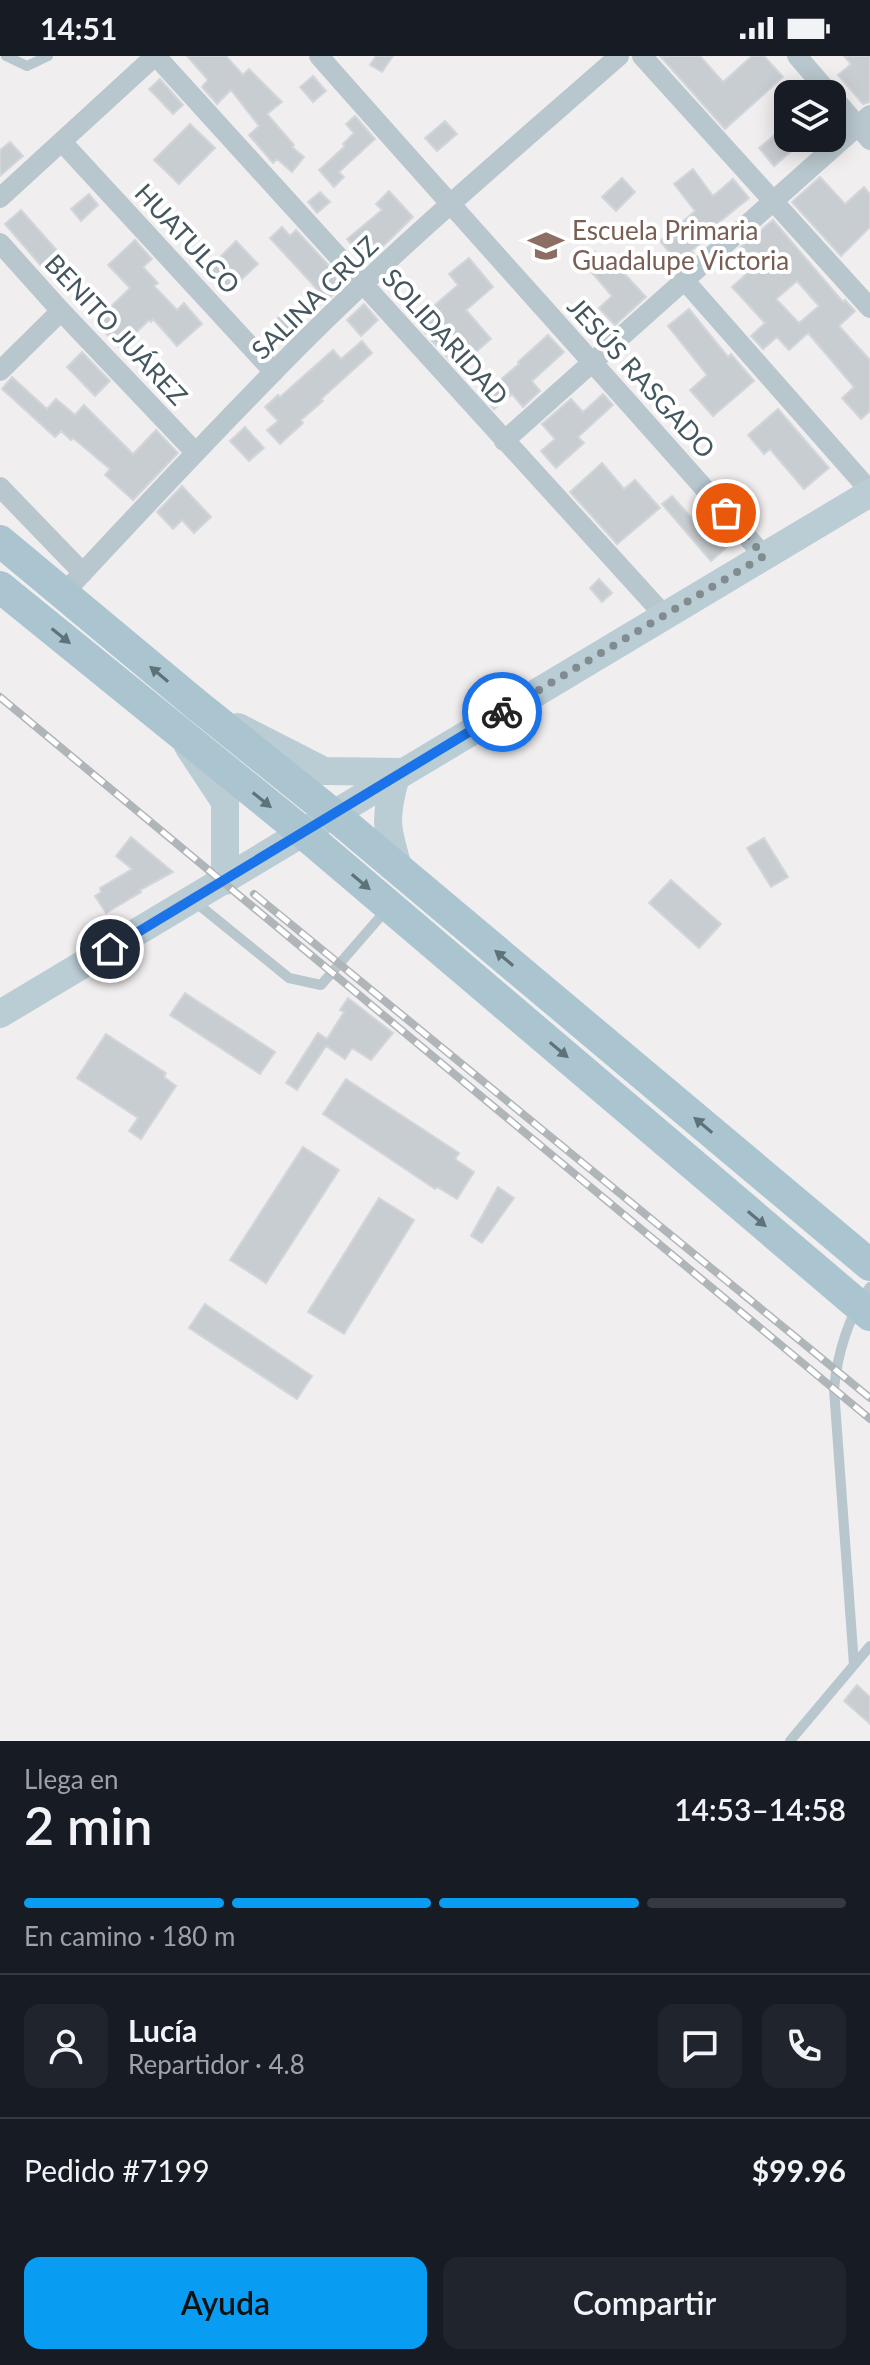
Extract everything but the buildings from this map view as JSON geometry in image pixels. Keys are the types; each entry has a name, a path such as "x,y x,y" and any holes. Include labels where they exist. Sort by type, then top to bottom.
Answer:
{"main road":[{"path":"0,1014 870,492"},
{"path":"0,541 73,583 186,717 301,831 401,889 870,1265"},
{"path":"0,587 102,669 186,717 334,815 401,889 866,1302"},
{"path":"102,669 124,645"},
{"path":"186,717 324,771 399,774"},
{"path":"186,717 225,802 225,881"},
{"path":"399,774 386,811 387,832 401,889"}],"street":[{"path":"0,198 156,56"},
{"name":"SOLIDARIDAD","path":"156,56 664,615"},
{"name":"JESÚS RASGADO","path":"319,56 764,556"},
{"name":"SALINA CRUZ","path":"73,583 274,372 450,205 619,56"},
{"path":"642,56 870,308"},
{"path":"797,56 818,80"},
{"path":"504,441 775,202 866,127 846,109"},
{"name":"HUATULCO","path":"62,142 274,372"},
{"name":"BENITO JUÁREZ","path":"0,243 195,452"},
{"path":"686,282 870,492"},
{"path":"0,371 61,311"},
{"path":"0,487 73,583"}],"lane":[{"path":"6,56 27,66 48,56"},
{"path":"192,900 289,978 321,985 401,889"},
{"path":"854,1665 834,1389 836,1370 866,1302"},
{"path":"790,1741 870,1646"}],"railway":[{"path":"0,697 870,1419"},
{"path":"254,894 870,1398"}],"way so far":[{"path":"502,712 764,556 726,513"}],"place":[{"name":"Escuela Primaria Guadalupe Victoria","path":"546,246"}],"route":[{"path":"110,949 502,712"}]}
